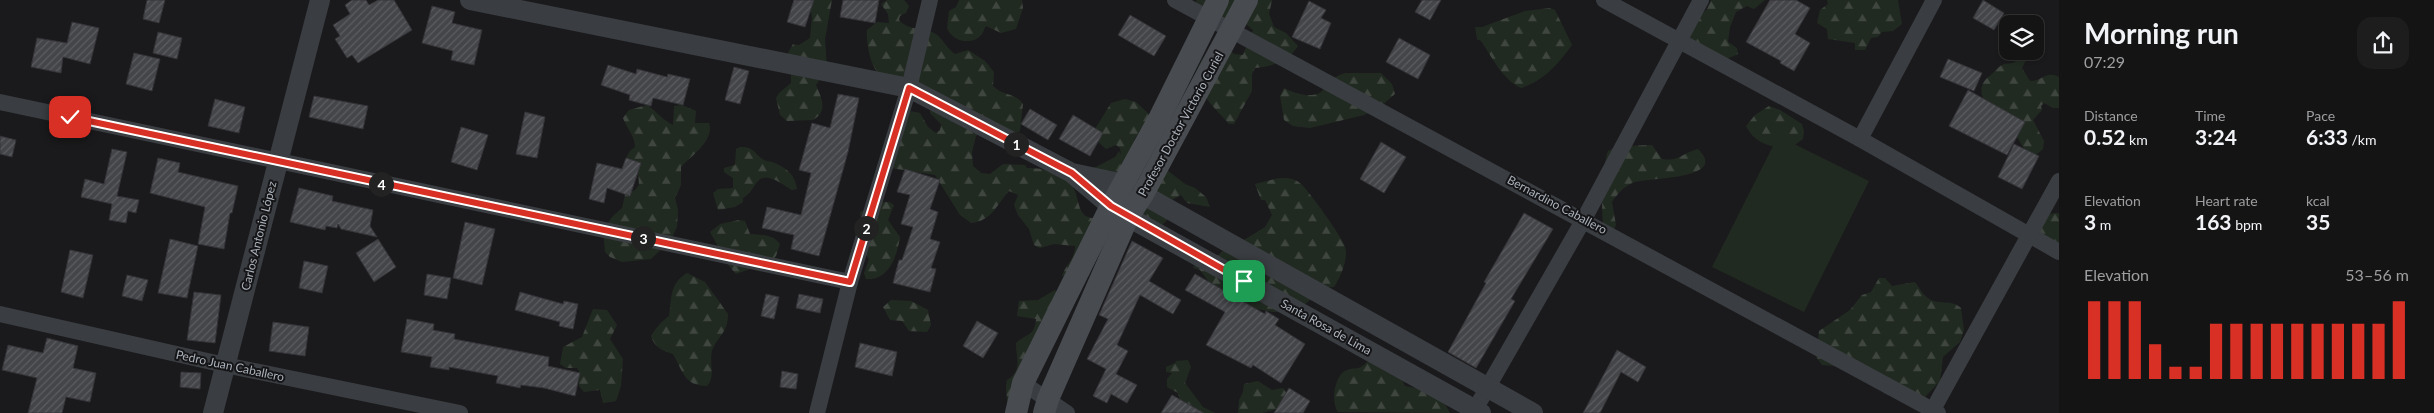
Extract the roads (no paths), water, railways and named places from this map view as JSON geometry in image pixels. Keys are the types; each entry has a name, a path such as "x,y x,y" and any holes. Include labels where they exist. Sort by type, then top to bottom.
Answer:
{"main road":[{"name":"Profesor Doctor Victorio Curiel","path":"1016,413 1023,383 1120,211 1231,32 1248,0"},
{"name":"Profesor Doctor Victorio Curiel","path":"1134,189 1213,9"},
{"name":"Profesor Doctor Victorio Curiel","path":"1046,406 1120,211"}],"street":[{"name":"Carlos Antonio López","path":"213,413 320,0"},
{"path":"470,0 909,88 1072,173 1134,189 1533,413"},
{"path":"817,413 850,282 909,88 930,0"},
{"name":"Bernardino Caballero","path":"1175,0 1213,9 1231,32 1584,219 1934,412"},
{"path":"1604,0 1860,139 2059,252"},
{"path":"1477,412 1488,389 1584,219 1701,0"},
{"path":"1860,139 1934,0"},
{"path":"0,102 850,282"},
{"name":"Santa Rosa de Lima","path":"1072,173 1120,211 1477,412"},
{"path":"1934,412 2059,181"},
{"name":"Pedro Juan Caballero","path":"0,314 225,365 460,413"},
{"path":"1023,383 1046,406 1067,413"}]}
